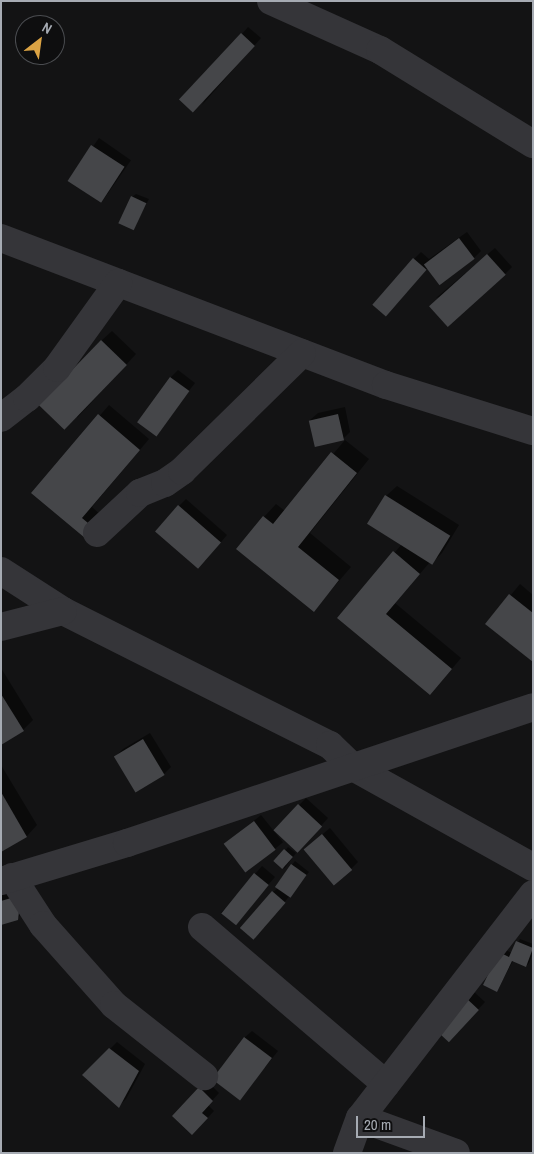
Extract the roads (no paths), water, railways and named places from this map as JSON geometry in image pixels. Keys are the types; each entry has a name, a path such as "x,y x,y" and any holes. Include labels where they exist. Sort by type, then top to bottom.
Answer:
{"street":[{"path":"271,1 380,50 533,144"},
{"path":"1,238 386,384 533,432"},
{"path":"1,418 27,398 57,368 118,283"},
{"path":"97,533 140,493 165,483 182,471 302,353"},
{"path":"1,571 64,610 330,744 353,767 533,867"},
{"path":"1,627 64,610"},
{"path":"204,1076 114,1004 43,925 7,879 127,843 533,707"},
{"path":"347,1153 360,1118 533,894"},
{"path":"202,927 386,1084"},
{"path":"360,1118 456,1153"}]}
